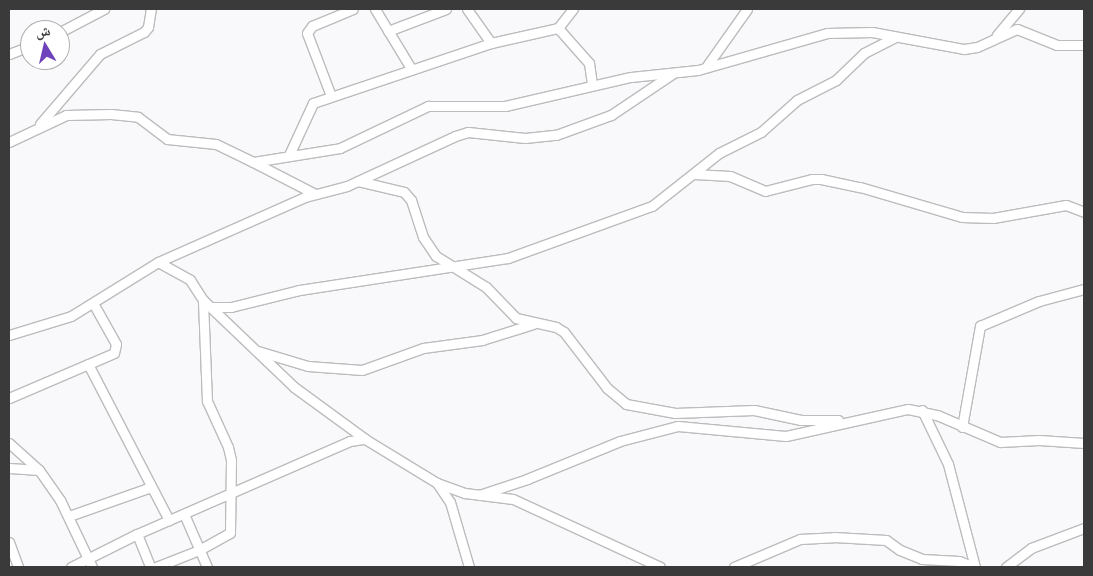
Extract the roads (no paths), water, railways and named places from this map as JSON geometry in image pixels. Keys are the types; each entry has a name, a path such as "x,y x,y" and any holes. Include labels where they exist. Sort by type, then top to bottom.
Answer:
{"street":[{"path":"70,27 104,9"},
{"path":"36,128 100,54 144,32 148,27 151,9"},
{"path":"331,96 307,33 312,26 352,9"},
{"path":"375,9 412,70"},
{"path":"388,31 446,9"},
{"path":"467,9 491,43"},
{"path":"288,155 309,107 331,96 491,43 558,28 573,9"},
{"path":"706,67 747,9"},
{"path":"994,38 1015,10"},
{"path":"558,28 589,63 592,85"},
{"path":"253,162 340,148 428,106 505,106 592,85 706,67 751,57 827,33 861,31 964,49 1017,28 1057,46 1084,45"},
{"path":"211,307 231,308 300,290 526,253 652,206 728,147 761,132 804,95 842,75 864,53 893,38"},
{"path":"9,335 58,321 92,304 158,262 315,194 358,182 407,157 468,132 542,138 593,123 632,102 674,72"},
{"path":"9,142 55,119 78,114 128,115 144,121 167,140 216,144 315,194"},
{"path":"694,174 730,176 765,191 812,179 821,180 860,187 962,217 993,218 1066,205 1084,212"},
{"path":"358,182 404,192 411,200 428,247 449,266 486,287 516,318 534,324 556,326 564,332 607,388 626,404 675,413 754,410 801,420 853,420"},
{"path":"158,262 190,280 203,300 294,387 365,439 437,483 478,495 501,496 529,505 660,567"},
{"path":"962,427 980,326 1039,301 1084,289"},
{"path":"156,567 199,550 230,533 232,493 228,447 207,400 203,300"},
{"path":"9,398 116,350 92,304"},
{"path":"255,350 308,366 362,370 423,348 482,340 534,324"},
{"path":"9,330 20,331"},
{"path":"88,364 169,520"},
{"path":"478,495 527,479 620,441 678,426 770,437 802,433 898,410 922,410 1000,442 1039,440 1084,443"},
{"path":"922,410 948,464 975,567"},
{"path":"71,567 92,563 137,534 350,442 365,439"},
{"path":"9,443 39,470 69,516 92,563"},
{"path":"9,468 39,470"},
{"path":"437,483 450,502 469,567"},
{"path":"69,516 151,487"},
{"path":"184,514 207,567"},
{"path":"1006,567 1031,548 1084,528"},
{"path":"137,534 150,567"},
{"path":"734,567 800,539 834,537 886,540 900,550 922,558 959,561 975,567"},
{"path":"9,542 18,567"}]}
